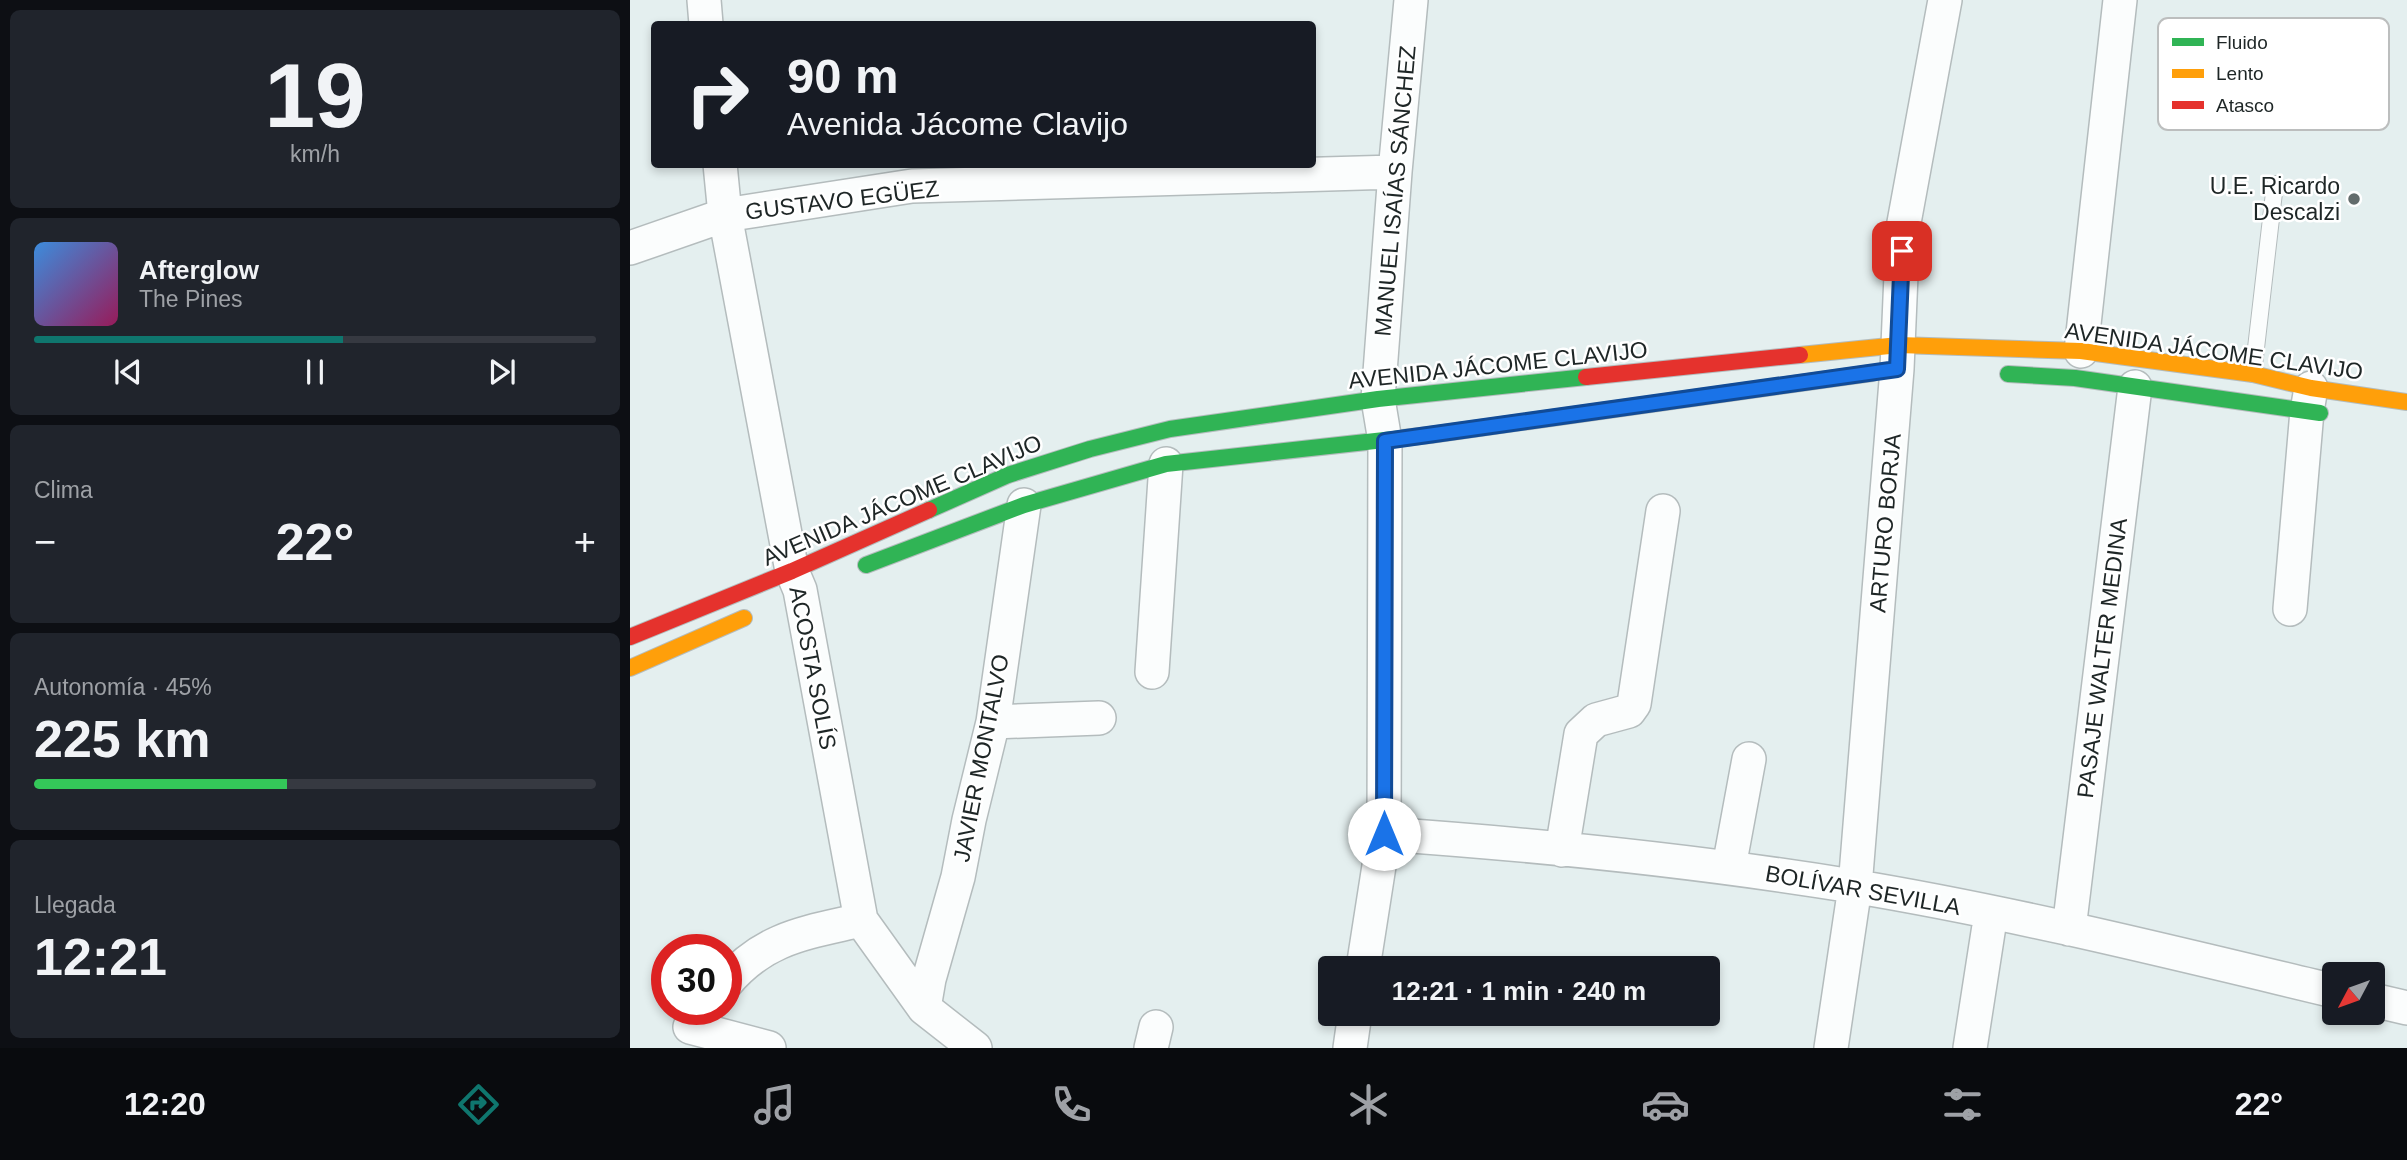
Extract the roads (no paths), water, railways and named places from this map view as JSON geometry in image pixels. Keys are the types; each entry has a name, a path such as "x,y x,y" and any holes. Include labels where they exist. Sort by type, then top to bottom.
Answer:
{"street":[{"path":"704,0 706,21"},
{"name":"MANUEL ISAÍAS SÁNCHEZ","path":"1365,956 1384,834 1385,441 1378,399 1411,0"},
{"name":"ARTURO BORJA","path":"1831,1048 1856,887 1902,361 1903,228 1945,0"},
{"path":"2081,351 2120,0"},
{"name":"ACOSTA SOLÍS","path":"720,168 725,215 861,920 925,1008 975,1048"},
{"name":"GUSTAVO EGÜEZ","path":"630,248 725,215 912,186 1395,172"},
{"name":"AVENIDA JÁCOME CLAVIJO","path":"630,637 798,585 1008,475 1090,449 1170,429 1378,399 1902,361 2081,351 2253,374 2317,404"},
{"name":"AVENIDA JÁCOME CLAVIJO","path":"849,571 1024,505 1166,464 1385,441 1902,361"},
{"name":"AVENIDA JÁCOME CLAVIJO","path":"1993,374 2076,378 2136,387 2317,404 2407,402"},
{"name":"PASAJE WALTER MEDINA","path":"2069,929 2136,387"},
{"path":"2291,609 2317,404"},
{"path":"1152,672 1166,464"},
{"name":"JAVIER MONTALVO","path":"925,1008 929,979 958,877 993,722 1024,505"},
{"path":"1562,850 1581,734 1596,720 1629,711 1634,704 1663,511"},
{"path":"630,668 755,614"},
{"path":"993,722 1098,718"},
{"path":"1729,867 1749,759"},
{"name":"BOLÍVAR SEVILLA","path":"1384,834 1531,845 1729,867 1856,887 2069,929 2322,988"},
{"path":"1970,1048 1991,913"},
{"path":"742,966 764,948 794,936 861,920"},
{"path":"2385,1003 2407,1008"},
{"path":"1350,1048 1353,1026"},
{"path":"689,1028 769,1048"}],"lane":[{"path":"2253,374 2275,184"}],"place":[{"name":"U.E. Ricardo Descalzi","path":"2354,199"}]}
